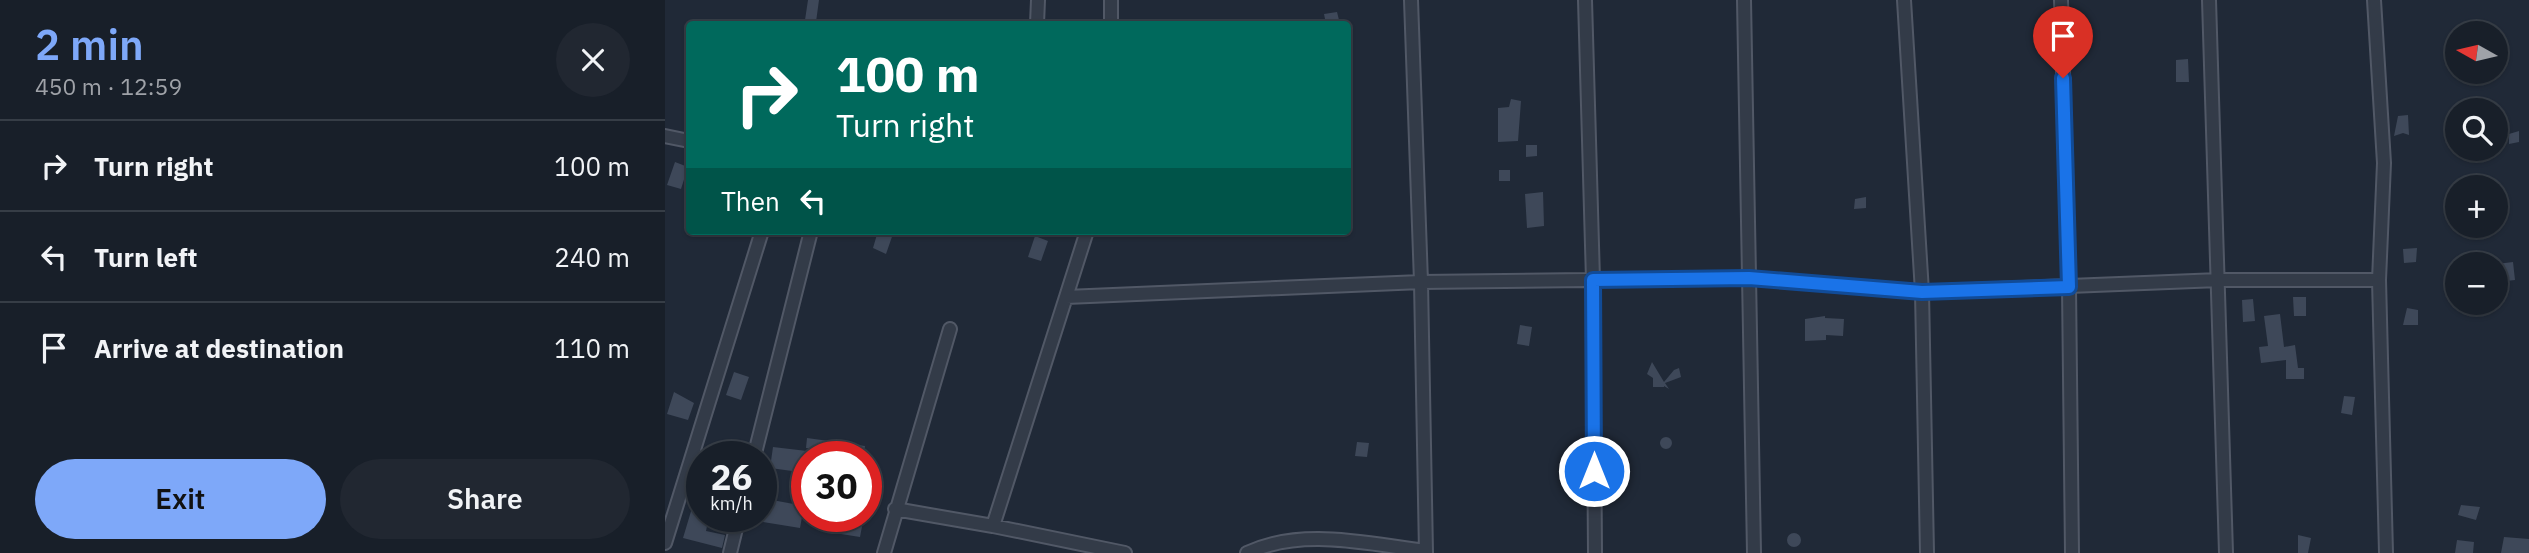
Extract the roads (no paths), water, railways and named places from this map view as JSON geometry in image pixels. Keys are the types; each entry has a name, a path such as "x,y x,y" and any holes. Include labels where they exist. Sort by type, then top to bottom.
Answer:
{"street":[{"path":"1037,21 1038,0"},
{"path":"1111,0 1111,21"},
{"path":"1247,553 1266,544 1310,538 1426,552 1421,282 1411,0"},
{"path":"1585,0 1593,280 1595,553"},
{"path":"1744,0 1754,553"},
{"path":"1904,0 1922,292 1927,553"},
{"path":"2061,0 2069,287 2072,553"},
{"path":"2209,0 2226,553"},
{"path":"2374,0 2384,163 2379,279 2386,553"},
{"path":"665,136 686,140"},
{"path":"665,543 761,235"},
{"path":"758,441 810,235"},
{"path":"993,526 1086,235"},
{"path":"1066,298 1421,282 1749,278 1922,292 2219,280 2379,279"},
{"path":"884,553 950,329"},
{"path":"895,509 1125,553"},
{"path":"730,553 735,532"}]}
